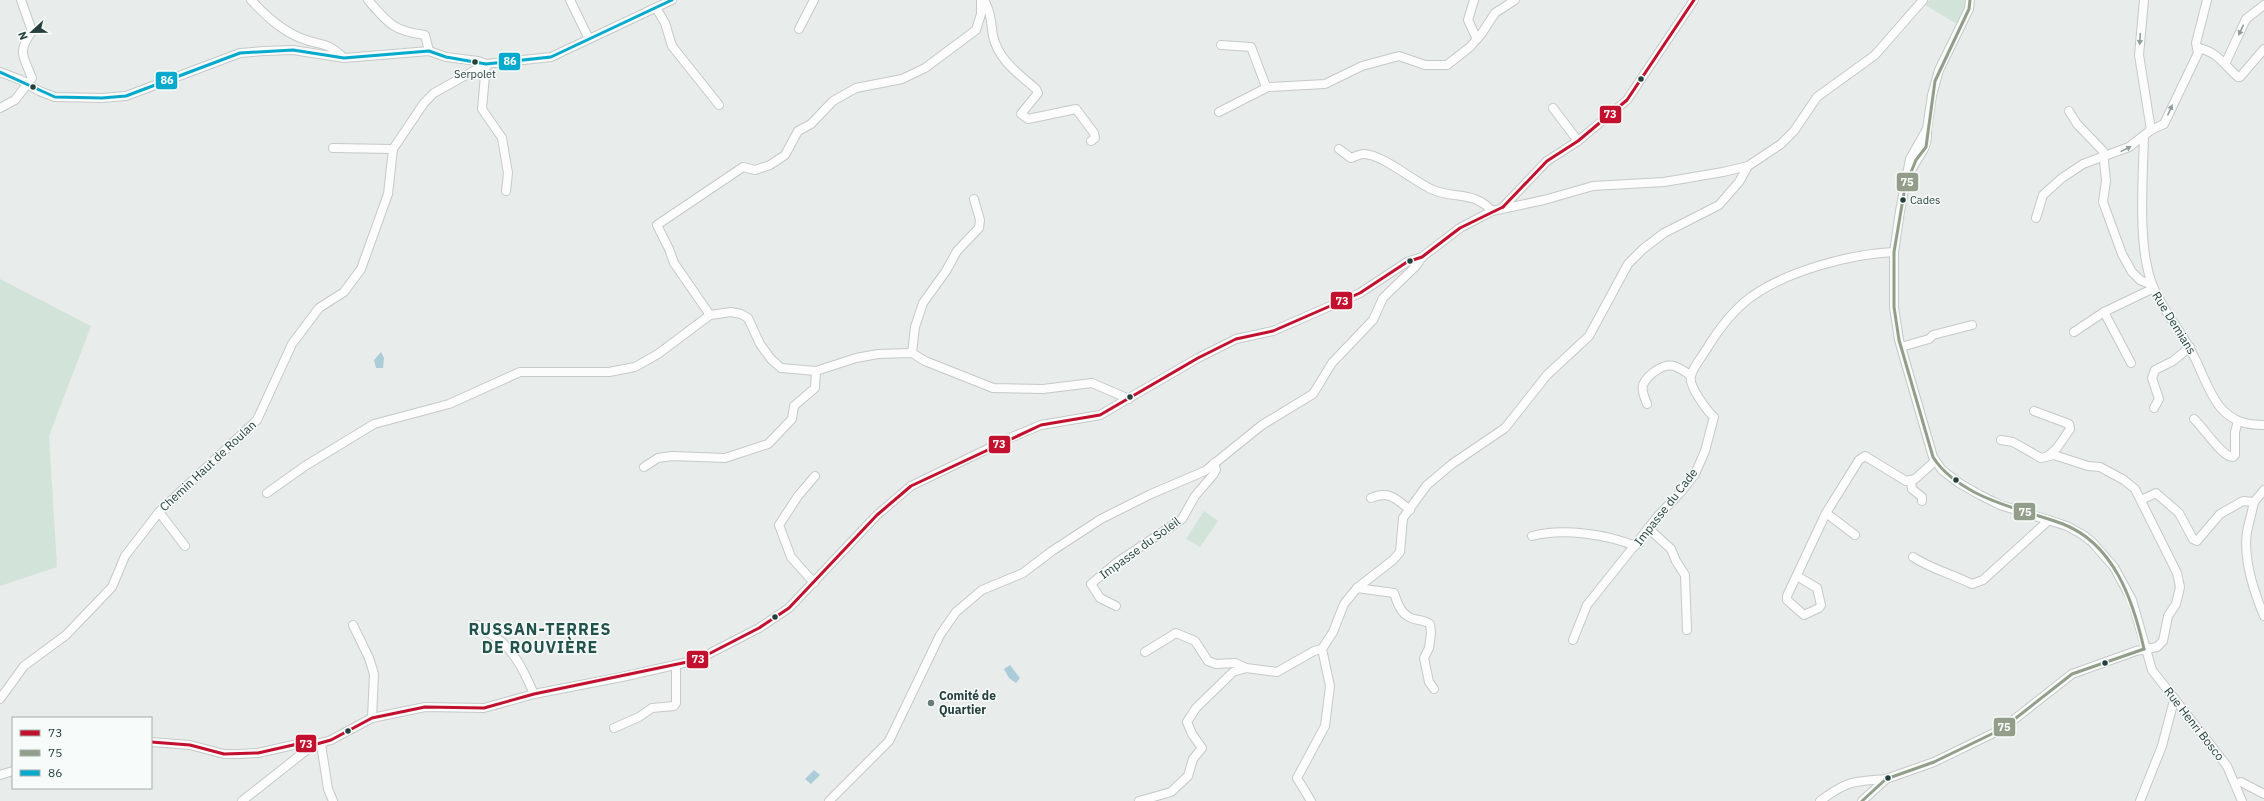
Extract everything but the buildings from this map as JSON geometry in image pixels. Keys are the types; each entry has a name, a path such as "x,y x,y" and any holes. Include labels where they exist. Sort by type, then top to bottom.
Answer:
{"street":[{"path":"0,108 15,100 30,84 32,78 22,51 23,45 32,31 21,0"},
{"path":"251,0 271,21 303,39 325,44 344,58"},
{"path":"368,0 393,27 406,33 425,35 429,51"},
{"path":"570,0 589,39"},
{"path":"0,72 30,84 39,91 55,97 102,98 126,96 240,53 293,50 344,58 429,51 486,64 551,57 672,0"},
{"path":"799,29 814,0"},
{"path":"710,315 674,263 670,249 657,225 743,167 754,170 775,162 784,155 798,130 811,124 833,101 856,88 902,79 925,68 976,30 981,14 981,0"},
{"path":"984,0 990,10 994,37 999,53 1006,63 1036,89 1038,93 1022,114 1028,120 1076,109 1094,133 1095,138 1091,141"},
{"path":"1474,0 1468,20 1477,39"},
{"path":"1219,112 1268,87 1325,84 1362,66 1399,56 1425,65 1447,65 1477,39 1495,13 1515,0"},
{"path":"1503,207 1547,161 1578,141 1627,100 1694,0"},
{"path":"242,801 317,744 372,718 425,707 484,708 534,694 676,666 697,660 759,628 789,608 877,515 911,486 1012,437 1041,425 1100,415 1129,400 1198,358 1230,342 1273,331 1360,293 1407,262 1422,257 1460,228 1492,211 1503,207 1544,200 1593,186 1664,182 1724,172 1748,166 1781,144 1794,131 1817,97 1875,55 1924,0"},
{"path":"1911,481 1935,461 1901,347 1894,307 1894,252 1905,187 1916,160 1926,147 1927,129 1936,81 1946,55 1969,9 1970,0"},
{"path":"2144,0 2139,55 2151,130"},
{"path":"2036,218 2039,204 2043,195 2083,164 2129,147 2151,130 2164,124 2198,53 2196,42 2207,0"},
{"path":"2226,62 2246,19 2264,5"},
{"path":"656,8 665,24 672,46 720,105"},
{"path":"1221,45 1251,47 1265,84 1268,87"},
{"path":"2198,48 2208,50 2226,62 2235,75 2240,77 2264,49"},
{"path":"486,64 482,109 502,138 508,174 506,191"},
{"name":"Chemin Haut de Roulan","path":"0,699 24,666 66,635 112,587 125,556 159,512 257,420 292,344 319,308 344,292 361,269 388,194 393,148 424,103 434,93 486,64"},
{"path":"1553,108 1578,141"},
{"path":"2069,111 2077,124 2103,151 2105,157 2106,181 2103,202 2122,254 2132,272 2140,280 2151,286"},
{"name":"Rue Demians","path":"2144,136 2143,219 2146,264 2151,286 2190,347 2221,408 2246,425 2264,425"},
{"path":"333,148 393,148"},
{"path":"1339,149 1351,158 1362,154 1374,157 1432,189 1444,193 1470,196 1492,211"},
{"path":"1311,801 1298,778 1325,726 1330,686 1322,650 1333,632 1344,604 1356,588 1393,560 1400,552 1404,518 1427,485 1452,464 1504,428 1547,375 1589,336 1628,264 1664,233 1718,205 1736,186 1748,166"},
{"path":"912,353 915,327 923,303 946,271 958,251 979,228 980,220 974,199"},
{"path":"1647,404 1643,392 1643,385 1664,366 1673,366 1691,376 1717,332 1734,312 1752,297 1773,285 1825,264 1894,252"},
{"path":"829,801 889,741 940,635 956,612 982,590 1023,573 1052,550 1101,519 1151,494 1204,471 1262,425 1313,394 1332,363 1372,320 1383,298 1416,266 1422,257"},
{"path":"2074,332 2104,312 2151,286"},
{"path":"267,493 305,466 374,424 449,404 520,372 609,372 635,368 658,354 710,315 731,312 741,314 748,318 760,344 771,359 781,368 816,371 856,358 878,354 912,353 925,361 993,388 1043,390 1092,383 1129,400"},
{"path":"2104,312 2131,363"},
{"path":"1901,347 1929,338 1933,335 1972,325"},
{"path":"2154,408 2159,399 2152,378 2155,370 2173,360 2190,347"},
{"path":"644,467 658,458 672,456 725,458 768,444 792,419 794,406 815,388 816,371"},
{"name":"Impasse du Cade","path":"1573,640 1587,605 1648,528 1695,474 1713,426 1714,417 1693,387 1691,376"},
{"path":"2001,440 2013,442 2041,458 2050,455 2057,448 2070,428 2069,424 2034,411"},
{"path":"2194,419 2204,427 2223,452 2229,457 2233,458 2235,455 2235,432 2238,421"},
{"path":"1820,801 1840,786 1850,782 1886,779 1934,762 2002,729 2072,674 2144,649 2157,647 2163,641 2168,616 2176,604 2180,587 2177,573 2142,500 2135,489 2129,484 2100,467 2088,466 2050,455"},
{"path":"1797,576 1817,588 1821,605 1819,608 1804,615 1787,600 1797,576 1826,513 1859,460 1865,456 1899,478 1911,481"},
{"name":"Rue Henri Bosco","path":"1935,461 1959,483 1980,495 2000,505 2067,526 2092,542 2114,567 2132,600 2144,649 2152,670 2223,761 2242,801"},
{"name":"Impasse du Soleil","path":"1116,606 1100,598 1091,584 1116,563 1182,519 1195,496 1216,470 1214,463"},
{"path":"814,583 791,557 779,525 798,496 815,476"},
{"path":"1911,481 1912,489 1922,497 1922,501"},
{"path":"2264,490 2254,502 2247,534 2247,556 2257,600 2264,616"},
{"path":"1371,498 1381,493 1388,495 1410,510"},
{"path":"2142,500 2156,493 2179,513 2193,539 2197,541 2220,514 2244,501 2254,502"},
{"path":"159,512 185,546"},
{"path":"1826,513 1855,535"},
{"path":"1913,557 1929,567 1948,573 1972,584 1983,580 2049,520"},
{"path":"1648,528 1671,549 1676,561 1685,575 1687,630"},
{"path":"1532,536 1561,531 1622,541 1635,546"},
{"path":"1356,588 1394,593 1400,609 1410,618 1424,620 1430,624 1432,633 1429,648 1424,658 1429,682 1434,689"},
{"path":"353,625 369,658 374,674 372,718"},
{"path":"477,625 503,643 512,654 534,694"},
{"path":"1145,652 1176,633 1195,641 1203,654 1212,663 1235,663 1246,668 1277,672 1314,651 1322,650"},
{"path":"614,728 639,717 652,708 674,706 676,703 676,666"},
{"path":"1138,801 1171,792 1188,776 1193,760 1202,748 1192,734 1187,722 1196,708 1233,672 1246,668"},
{"path":"2140,801 2162,746 2173,704 2176,701"},
{"path":"152,742 190,745 224,754 258,753 302,743 317,744"},
{"path":"317,744 328,789 333,801"},
{"path":"0,775 12,771"},
{"path":"1862,801 1886,779"},
{"path":"2235,784 2240,782 2264,794"}],"green space":[{"path":"1929,0 1969,0 1969,2 1957,24 1925,5"},
{"path":"0,279 91,326 49,436 57,567 0,586"},
{"path":"1204,511 1218,521 1200,547 1186,539"}],"water":[{"path":"381,352 384,358 383,368 376,368 374,360"},
{"path":"1010,665 1020,678 1016,683 1009,678 1004,669"},
{"path":"814,770 820,775 811,784 805,779"}],"transit line":[{"name":"86","path":"0,72 55,97 102,98 126,96 240,53 293,50 344,58 429,51 446,57 486,64 551,57 672,0"},
{"name":"73","path":"1503,207 1547,161 1578,141 1627,100 1694,0"},
{"name":"75","path":"1970,0 1969,9 1935,81 1926,147 1916,160 1905,187 1894,252 1894,307 1899,340 1933,457 1937,463 1951,477 1974,492 2007,506 2063,524 2081,533 2096,545 2108,559 2127,593 2144,649"},
{"name":"73","path":"152,742 190,745 224,754 258,753 302,743 313,745 331,740 372,718 425,707 484,708 534,694 697,660 759,628 789,608 877,515 911,486 1041,425 1100,415 1198,358 1236,339 1273,331 1360,293 1407,262 1422,257 1460,228 1503,207"},
{"name":"75","path":"1862,801 1886,779 1934,762 2002,729 2072,674 2144,649"}],"place":[{"name":"Serpolet","path":"475,62"},
{"name":"Cades","path":"1903,200"},
{"name":"Comité de Quartier","path":"931,703"}],"district":[{"name":"RUSSAN-TERRES DE ROUVIÈRE","path":"540,638"}]}
